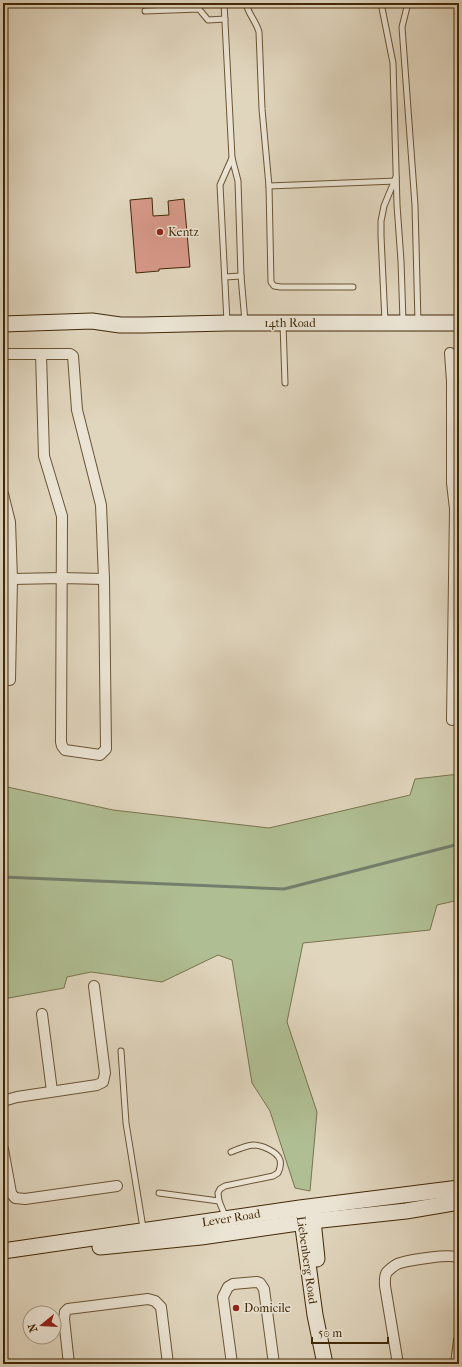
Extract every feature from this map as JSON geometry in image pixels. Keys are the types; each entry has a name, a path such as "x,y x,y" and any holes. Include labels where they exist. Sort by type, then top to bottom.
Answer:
{"main road":[{"name":"14th Road","path":"3,324 92,321 120,325"},
{"name":"14th Road","path":"3,331 89,329 120,325 226,323 459,323"},
{"name":"Lever Road","path":"3,1257 201,1238 306,1214 459,1188"},
{"name":"Lever Road","path":"3,1251 227,1219 306,1214 406,1211 459,1202"},
{"name":"Liebenberg Road","path":"306,1214 315,1315 325,1362"}],"street":[{"path":"450,353 456,381 452,483 455,509 452,720"},
{"path":"3,355 41,354 70,354 73,356 77,410 101,505 104,579 106,749 100,755 66,750 62,746 62,516 44,456 41,354"},
{"path":"3,494 10,522 12,579 10,680"},
{"path":"3,573 12,579"},
{"path":"3,584 12,579 104,579"},
{"path":"3,1102 17,1097 97,1085 103,1082 105,1073 94,986"},
{"path":"42,1014 52,1091"},
{"path":"3,1149 11,1193 15,1198 25,1199 117,1186"},
{"path":"398,1364 385,1286 384,1277 386,1273 392,1267 400,1263 448,1256 459,1258"},
{"path":"232,1364 223,1297 228,1287 233,1284 257,1282 260,1283 264,1289 274,1364"},
{"path":"70,1364 64,1319 65,1312 68,1308 148,1299 155,1301 161,1307 168,1364"},
{"path":"456,1364 459,1340"}],"lane":[{"path":"224,3 232,158 238,181 241,276 245,323"},
{"path":"246,3 259,32 262,109 269,186 271,278 273,284 281,287 353,287"},
{"path":"381,3 393,63 396,181 402,262 403,323"},
{"path":"408,3 402,26 415,205 418,323"},
{"path":"145,11 199,9 208,20 225,19"},
{"path":"226,323 220,185 232,158"},
{"path":"269,186 396,181"},
{"path":"385,322 381,221 384,206 396,181"},
{"path":"225,277 241,276"},
{"path":"283,323 285,383"},
{"path":"121,1051 126,1123 143,1231"},
{"path":"227,1219 219,1201 218,1193 220,1189 226,1186 273,1176 278,1173 280,1168 280,1160 267,1148 254,1145 245,1146 231,1152"},
{"path":"159,1193 219,1201"}],"green space":[{"path":"459,774 459,900 437,905 430,930 303,943 287,1022 317,1112 310,1191 295,1188 270,1111 252,1083 232,960 218,955 162,982 91,972 67,977 64,988 3,999 3,786 113,810 269,828 410,795 415,779"}],"building":[{"name":"Kentz","path":"152,198 153,216 169,215 168,201 184,199 190,267 159,269 159,271 136,273 130,200"}],"waterway":[{"path":"3,877 284,889 459,844"}],"place":[{"name":"Kentz","path":"160,232"},
{"name":"Domicile","path":"236,1308"}]}
